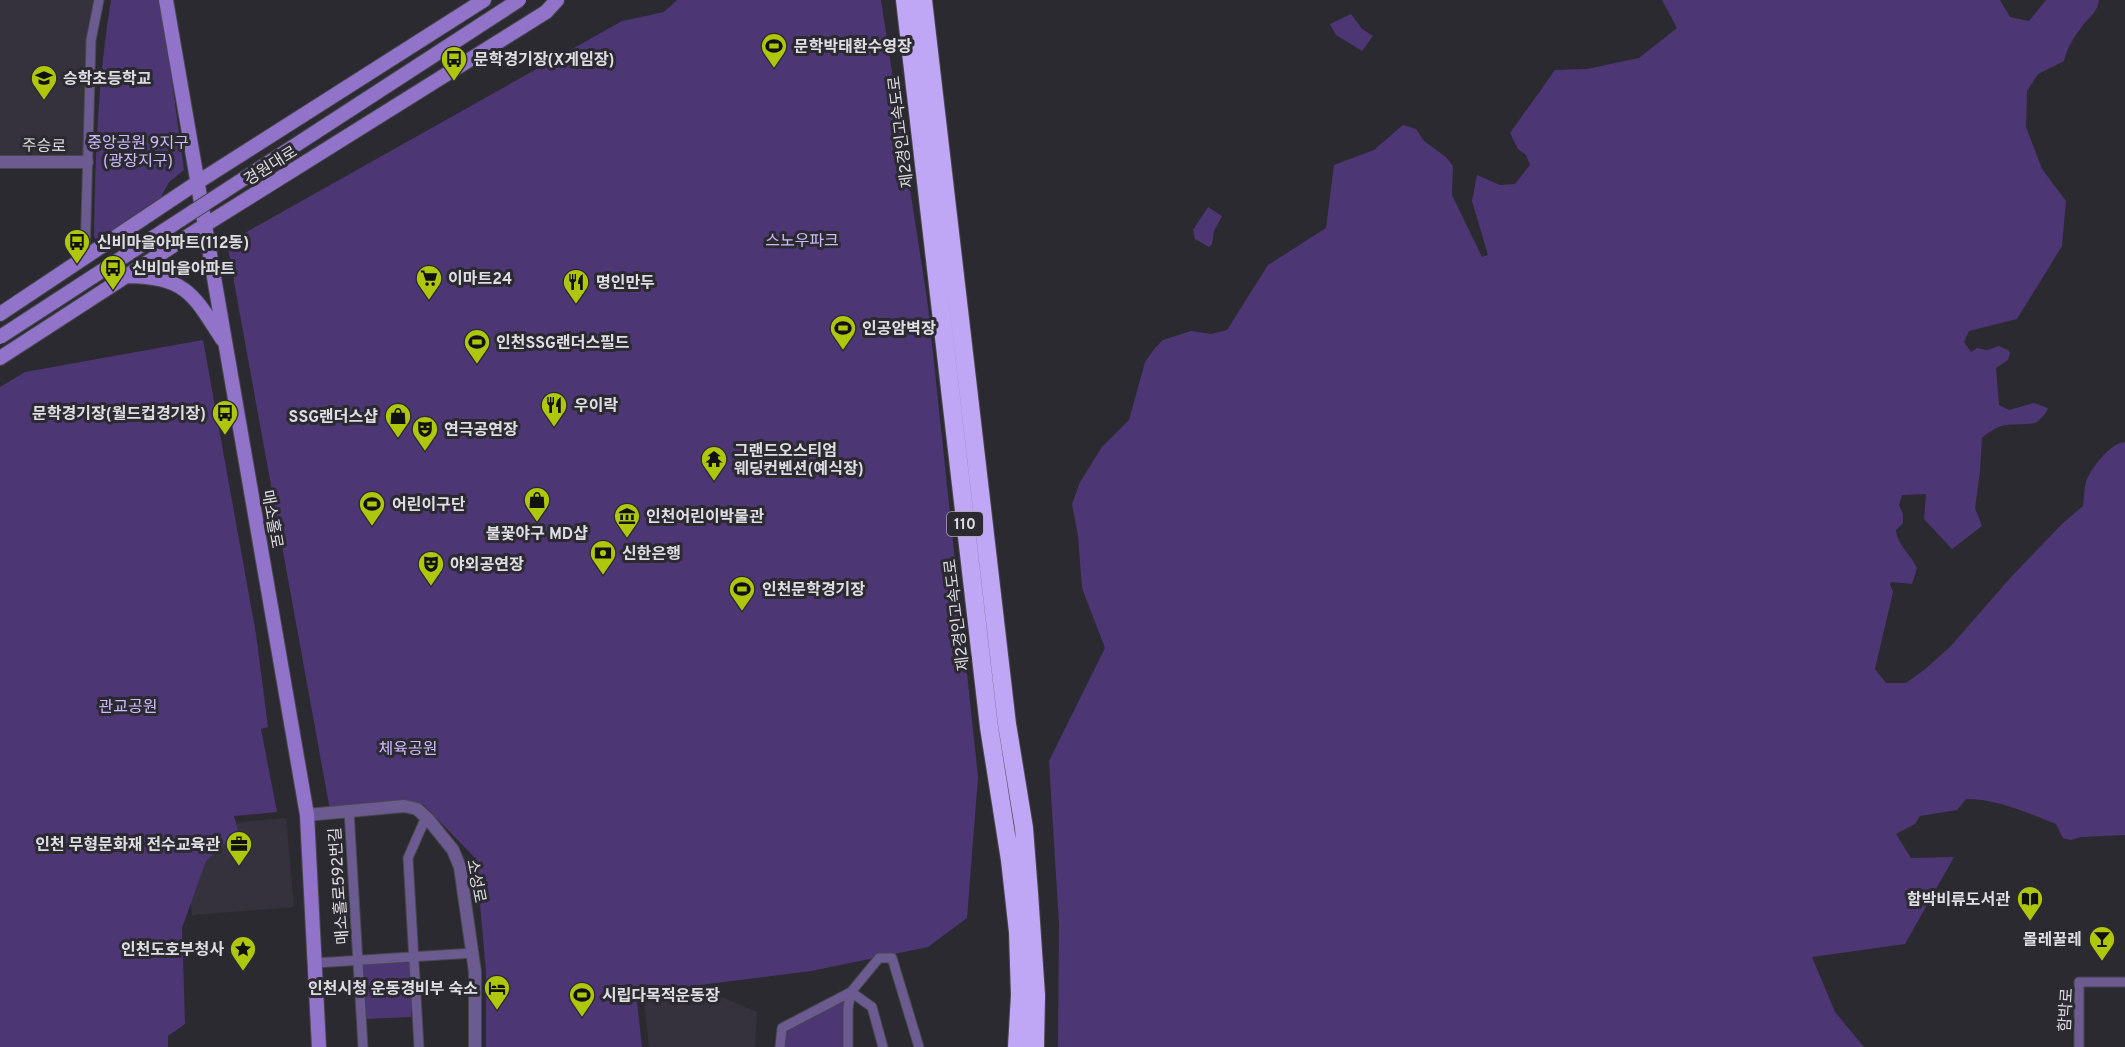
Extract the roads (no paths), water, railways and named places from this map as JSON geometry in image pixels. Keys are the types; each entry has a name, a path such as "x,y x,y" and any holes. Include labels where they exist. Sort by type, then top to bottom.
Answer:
{"highway":[{"name":"제2경인고속도로","path":"904,0 989,727 1010,860 1018,932 1020,995 1017,1047"},
{"name":"110","path":"922,0 1006,712 1024,828 1036,995 1035,1047"}],"main road":[{"name":"매소홀로","path":"166,0 307,815 320,1047"},
{"name":"경원대로","path":"0,314 198,182 484,0"},
{"name":"경원대로","path":"0,337 519,0"},
{"name":"경원대로","path":"0,358 205,225 546,12 557,0"},
{"path":"127,276 153,276 171,281 186,289 199,303 226,345"}],"street":[{"path":"85,257 91,40 99,0"},
{"name":"주승로","path":"0,162 87,162"},
{"name":"소성로","path":"307,815 404,806 417,809 453,850 460,867 476,972 475,1047"},
{"name":"매소홀로592번길","path":"349,811 358,960"},
{"path":"419,1047 408,858 426,817"},
{"name":"매소홀로592번길","path":"315,963 473,953"},
{"path":"780,1047 782,1028 851,992 879,958 887,957 892,958 919,1047"},
{"path":"358,960 363,1047"},
{"name":"함박로","path":"2079,1047 2079,982 2125,982"},
{"path":"848,1047 848,1008 851,992"},
{"path":"851,992 872,1007 883,1047"}],"place":[{"name":"문학박태환수영장","path":"774,69"},
{"name":"문학경기장(X게임장)","path":"454,82"},
{"name":"승학초등학교","path":"44,101"},
{"name":"신비마을아파트(112동)","path":"77,265"},
{"name":"신비마을아파트","path":"113,291"},
{"name":"이마트24","path":"429,301"},
{"name":"명인만두","path":"576,305"},
{"name":"인공암벽장","path":"843,351"},
{"name":"인천SSG랜더스필드","path":"477,365"},
{"name":"우이락","path":"554,428"},
{"name":"문학경기장(월드컵경기장)","path":"225,436"},
{"name":"SSG랜더스샵","path":"398,439"},
{"name":"연극공연장","path":"425,452"},
{"name":"그랜드오스티엄 웨딩컨벤션(예식장)","path":"714,482"},
{"name":"불꽃야구 MD샵","path":"537,523"},
{"name":"어린이구단","path":"372,527"},
{"name":"인천어린이박물관","path":"627,539"},
{"name":"신한은행","path":"603,576"},
{"name":"야외공연장","path":"431,587"},
{"name":"인천문학경기장","path":"742,612"},
{"name":"인천 무형문화재 전수교육관","path":"239,867"},
{"name":"함박비류도서관","path":"2030,922"},
{"name":"몰레꿀레","path":"2102,962"},
{"name":"인천도호부청사","path":"243,972"},
{"name":"인천시청 운동경비부 숙소","path":"497,1011"},
{"name":"시립다목적운동장","path":"582,1018"}],"park label":[{"name":"중앙공원 9지구 (광장지구)","path":"138,151"},
{"name":"스노우파크","path":"802,240"},
{"name":"관교공원","path":"128,706"},
{"name":"체육공원","path":"408,748"}]}
